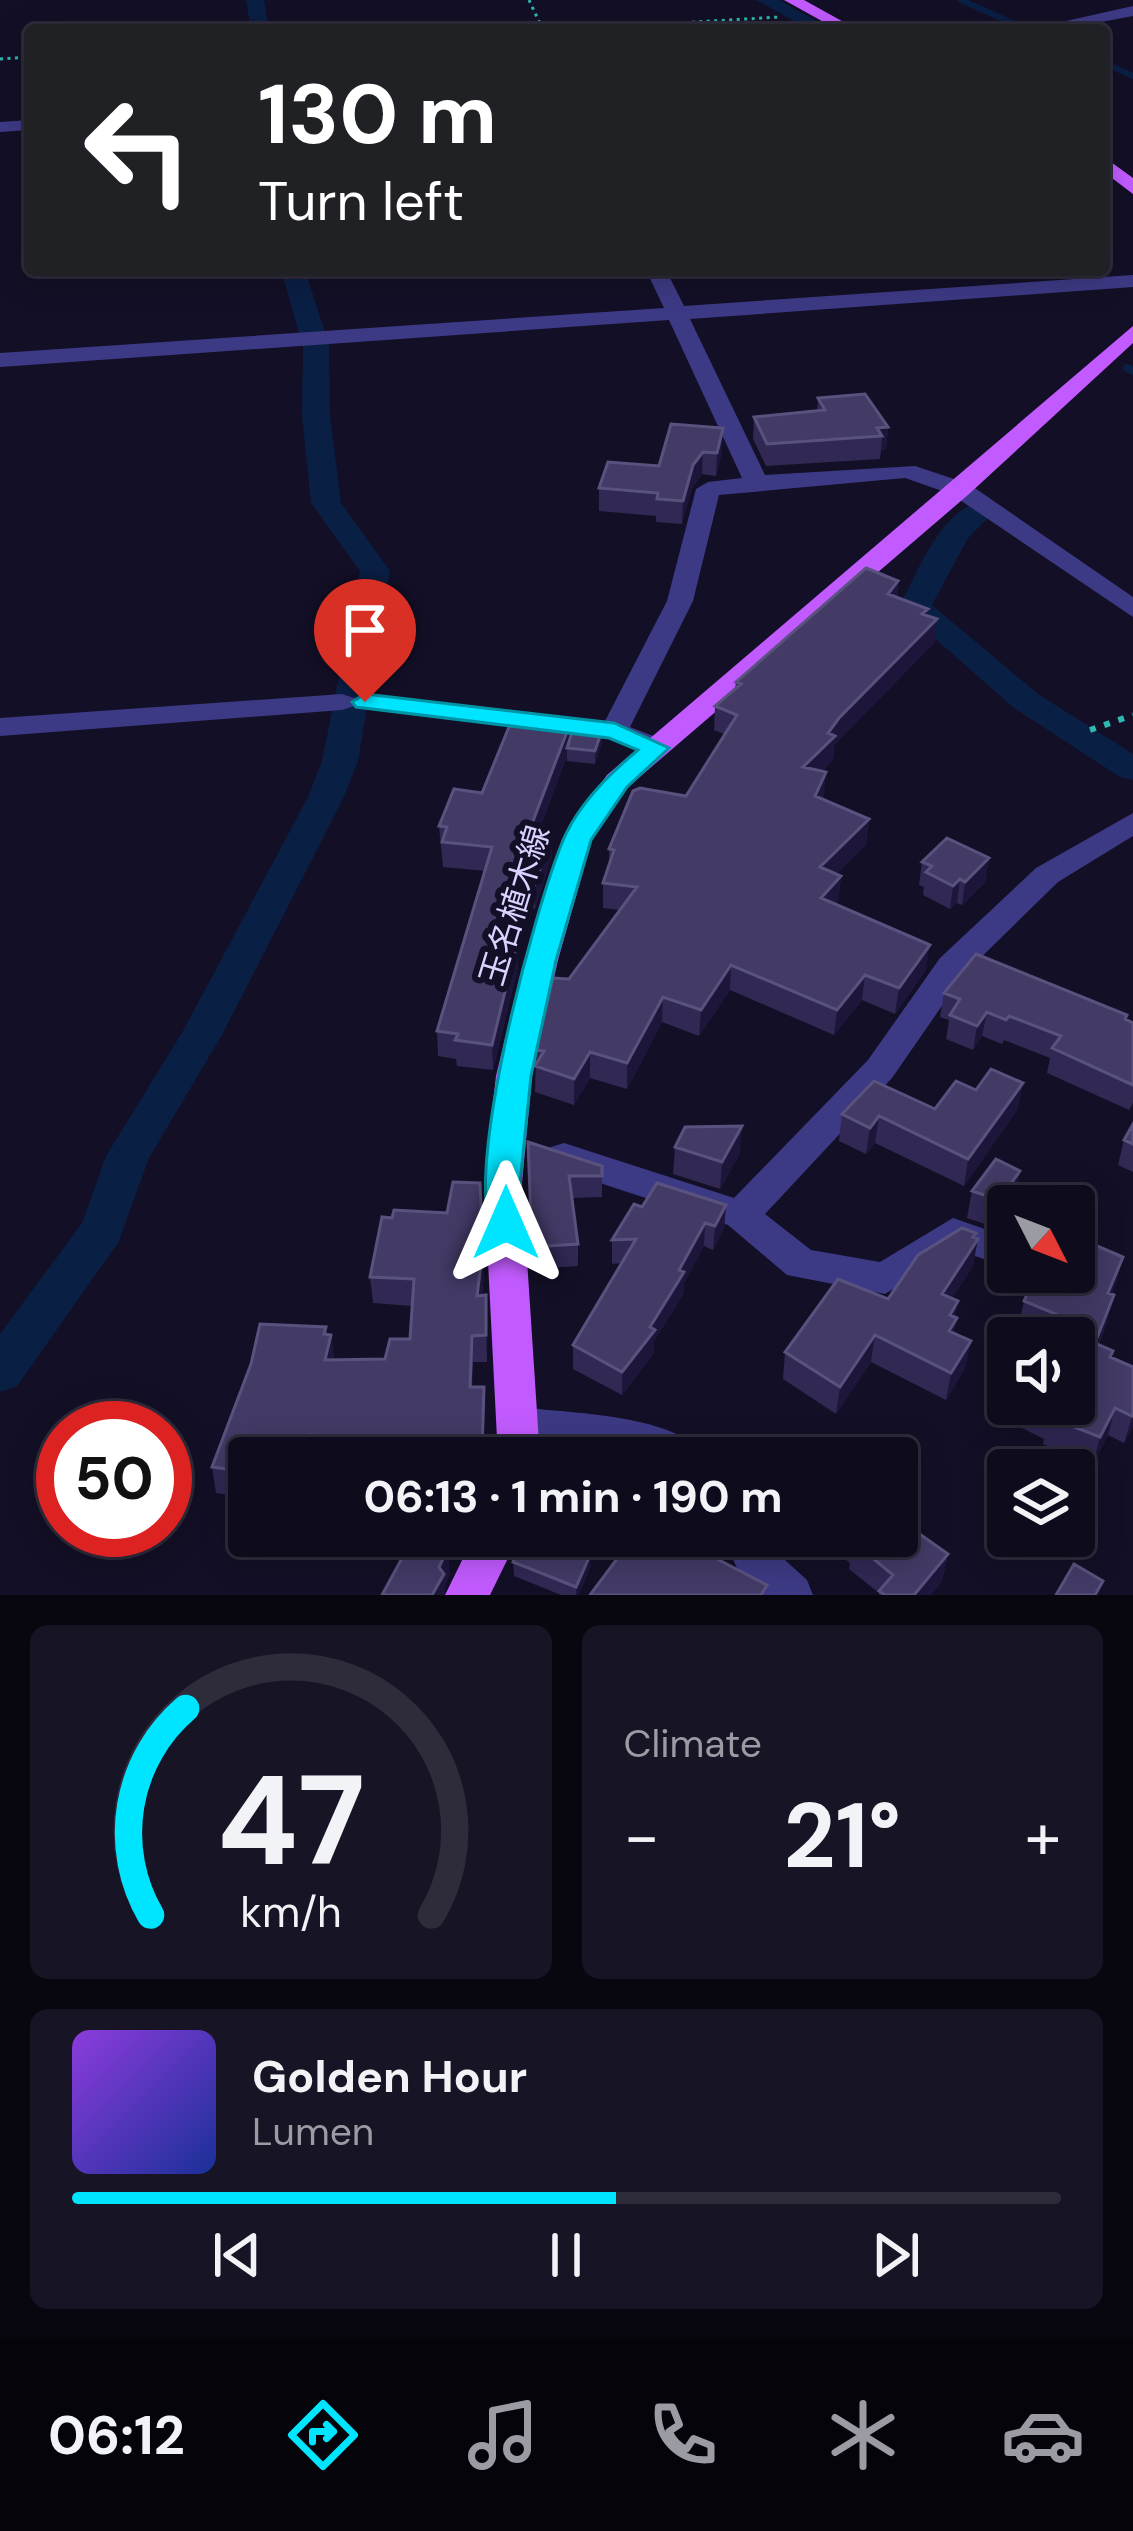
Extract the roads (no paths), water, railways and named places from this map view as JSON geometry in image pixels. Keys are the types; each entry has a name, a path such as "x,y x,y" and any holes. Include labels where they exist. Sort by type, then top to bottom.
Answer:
{"main road":[{"path":"792,8 834,24"},
{"path":"1110,167 1133,188"},
{"name":"玉名植木線","path":"518,1437 503,1183 514,1076 577,839 617,781 960,489 1133,332"},
{"path":"466,1595 486,1557"}],"street":[{"path":"1066,24 1133,11"},
{"path":"659,276 757,483"},
{"path":"0,360 1133,281"},
{"path":"614,731 680,601 708,489 907,471 960,489 1133,609"},
{"path":"0,728 353,702 614,731 656,748"},
{"path":"741,1215 880,1070 952,967 1047,875 1133,823"},
{"path":"508,1138 741,1215 801,1264 885,1278 953,1233 987,1245"},
{"path":"754,1557 791,1595"}],"waterway":[{"path":"255,0 259,24"},
{"path":"765,0 812,24"},
{"path":"961,0 1015,24"},
{"path":"1110,66 1133,76"},
{"path":"0,1372 102,1230 128,1156 201,1035 326,797 340,761 375,571 326,503 316,415 316,345 295,276"},
{"path":"1127,368 1133,371"},
{"path":"981,510 955,533 915,607 1026,701 1133,769"}]}
